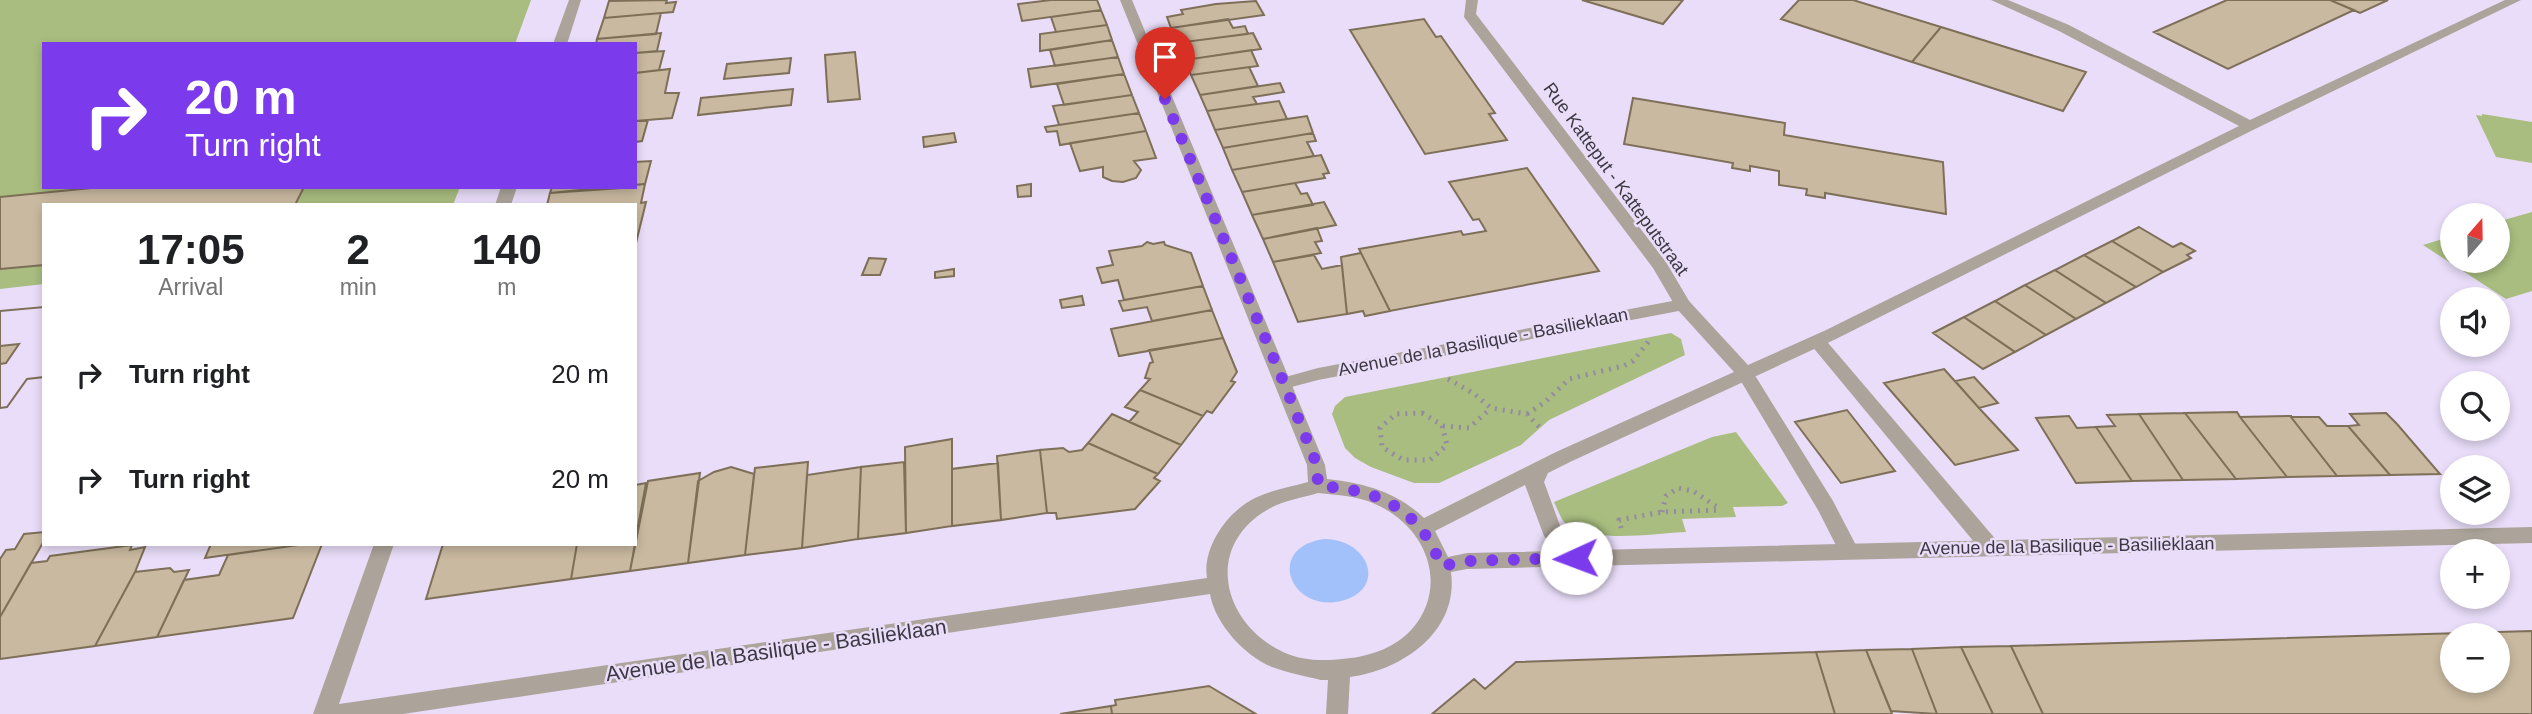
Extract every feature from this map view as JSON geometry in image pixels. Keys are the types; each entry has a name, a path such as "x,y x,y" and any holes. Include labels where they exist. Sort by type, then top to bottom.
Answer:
{"street":[{"path":"561,42 575,0"},
{"path":"1126,0 1317,465 1318,486"},
{"name":"Rue Katteput - Katteputstraat","path":"1472,0 1469,14 1660,266 1682,305 1745,373 1826,506 1849,551"},
{"path":"1997,0 2064,28 2250,126"},
{"path":"1423,528 1541,468 1818,341 2250,126 2515,0"},
{"name":"Avenue de la Basilique - Basilieklaan","path":"1284,383 1318,374 1682,305"},
{"path":"1818,341 1991,548"},
{"name":"Avenue de la Basilique - Basilieklaan","path":"1541,468 1534,482 1554,536 1571,551 1603,557"},
{"path":"1318,486 1348,488 1376,496 1402,510 1423,528 1441,566 1443,591 1436,615 1420,636 1398,654 1370,666 1339,671 1303,668 1269,656 1242,636 1223,612 1215,585 1216,560 1225,536 1241,517 1264,501 1290,491 1318,486"},
{"name":"Avenue de la Basilique - Basilieklaan","path":"1441,566 1467,561 1603,557 2532,535"},
{"path":"324,714 383,546"},
{"name":"Avenue de la Basilique - Basilieklaan","path":"337,714 1215,585"},
{"path":"1337,714 1339,671"}],"path":[{"path":"1527,414 1547,401 1565,381 1585,372 1621,369 1639,357 1652,335 1650,326 1639,312"},
{"path":"1438,374 1474,393 1491,408 1527,414 1544,429 1542,437"},
{"path":"1443,426 1447,445 1430,460 1421,461 1403,460 1382,447 1378,432 1396,414 1422,413 1443,426 1469,428 1491,408"},
{"path":"1622,532 1619,520 1662,512 1720,510 1705,496 1688,489 1676,488 1665,496 1662,512"}],"green space":[{"path":"0,0 531,0 516,42 42,42 42,189 459,189 454,203 42,203 42,284 0,289"},
{"path":"2476,115 2532,122 2532,163 2496,157"},
{"path":"2532,212 2532,291 2510,298 2510,287 2488,287 2466,273 2510,273 2510,218"},
{"path":"2440,240 2440,256 2423,245"},
{"path":"1671,333 1681,339 1685,355 1549,420 1521,445 1439,483 1414,483 1355,458 1345,448 1332,414 1335,406 1345,397"},
{"path":"1736,432 1788,503 1782,506 1733,507 1736,517 1682,519 1686,532 1604,536 1574,529 1564,522 1554,502 1712,437"}],"water":[{"path":"1324,539 1340,541 1362,555 1368,576 1356,595 1341,601 1323,602 1309,598 1298,589 1291,578 1290,566 1294,554 1305,545"}],"building":[{"path":"667,0 666,3 676,2 673,12 604,18 609,1"},
{"path":"1051,0 1097,0 1101,10 1022,21 1018,4"},
{"path":"1582,0 1683,0 1663,24"},
{"path":"1799,0 1853,0 1941,27 1912,62 1781,19"},
{"path":"2227,0 2330,0 2354,10 2228,69 2154,32"},
{"path":"2330,0 2388,0 2360,13"},
{"path":"1256,1 1264,15 1171,28 1167,17 1183,14 1181,10"},
{"path":"1101,10 1107,25 1056,32 1051,17"},
{"path":"661,13 656,34 597,39 604,18"},
{"path":"1228,19 1233,28 1245,26 1248,34 1177,43 1171,28"},
{"path":"1424,19 1436,37 1441,36 1495,113 1489,114 1507,140 1425,154 1350,30"},
{"path":"1107,25 1112,40 1040,51 1040,34"},
{"path":"1941,27 2086,72 2063,111 1912,62"},
{"path":"661,33 657,51 637,53 637,42 596,42 597,39"},
{"path":"1253,33 1261,49 1185,60 1177,43"},
{"path":"1112,40 1118,57 1055,66 1050,50"},
{"path":"1251,50 1258,66 1191,75 1185,60"},
{"path":"664,51 659,70 637,73 637,53"},
{"path":"855,52 860,99 828,102 825,55"},
{"path":"1118,57 1124,74 1031,87 1028,69"},
{"path":"791,58 789,73 724,79 727,64"},
{"path":"1249,67 1258,86 1200,95 1191,75"},
{"path":"670,69 665,93 679,93 672,118 637,121 637,73"},
{"path":"1124,74 1132,95 1064,105 1057,84"},
{"path":"1280,83 1284,92 1253,97 1257,104 1207,111 1200,95"},
{"path":"793,89 791,105 698,115 701,98"},
{"path":"1132,95 1139,113 1059,125 1053,106"},
{"path":"1633,98 1785,123 1784,135 1943,162 1946,214 1825,193 1825,198 1806,195 1807,189 1779,185 1779,171 1750,166 1750,171 1732,168 1733,163 1624,144"},
{"path":"1279,101 1287,119 1215,130 1207,111"},
{"path":"1139,113 1146,131 1060,145 1057,131 1047,132 1045,127"},
{"path":"1307,116 1313,133 1223,148 1215,130"},
{"path":"648,120 642,141 637,142 637,121"},
{"path":"1146,131 1156,158 1134,161 1141,170 1136,178 1123,182 1112,181 1103,177 1103,167 1080,171 1070,143"},
{"path":"954,133 956,142 924,147 923,137"},
{"path":"1313,133 1316,141 1307,142 1314,156 1232,170 1223,148"},
{"path":"1321,155 1329,173 1323,174 1325,178 1242,192 1232,170"},
{"path":"651,161 645,184 637,185 637,162"},
{"path":"1527,168 1599,271 1390,311 1359,249 1461,231 1463,235 1486,231 1479,219 1473,220 1449,182"},
{"path":"1295,183 1301,194 1307,193 1313,205 1252,215 1242,192"},
{"path":"645,184 641,203 646,202 637,239 637,203 548,203 550,193 637,189 637,185"},
{"path":"1031,184 1031,196 1018,197 1017,186"},
{"path":"82,189 303,189 296,203 42,203 42,265 0,269 0,197"},
{"path":"551,189 590,189 550,193"},
{"path":"1324,202 1336,225 1263,239 1252,215"},
{"path":"2139,227 2173,247 2181,243 2195,251 2187,255 2191,258 2163,272 2112,241"},
{"path":"1317,228 1322,241 1315,242 1321,253 1273,262 1263,239"},
{"path":"2112,241 2163,272 2136,287 2084,255"},
{"path":"1147,242 1164,242 1165,245 1191,253 1203,286 1124,300 1118,280 1102,283 1097,268 1113,265 1109,251 1142,246"},
{"path":"1361,253 1390,311 1365,316 1363,311 1347,314 1341,257"},
{"path":"1314,255 1322,269 1342,265 1347,314 1298,322 1273,262"},
{"path":"2084,255 2136,287 2106,303 2055,270"},
{"path":"869,258 886,259 880,275 862,275"},
{"path":"954,269 954,276 935,278 935,272"},
{"path":"2055,270 2106,303 2076,319 2025,285"},
{"path":"2025,285 2076,319 2046,335 1995,301"},
{"path":"1203,286 1212,310 1152,321 1147,307 1123,311 1119,301"},
{"path":"1082,296 1084,305 1062,308 1060,300"},
{"path":"1995,301 2046,335 2015,352 1964,317"},
{"path":"42,307 42,377 27,379 7,407 0,408 0,364 6,363 19,344 0,346 0,311"},
{"path":"42,307 42,377 27,379 7,407 0,408 0,311"},
{"path":"1212,310 1223,338 1119,356 1111,329"},
{"path":"1964,317 2015,352 1983,369 1933,333"},
{"path":"1223,338 1237,372 1231,381 1235,382 1212,413 1207,411 1203,416 1140,390 1150,379 1145,378 1150,363 1153,362 1149,350"},
{"path":"1944,369 2018,450 1955,465 1884,383"},
{"path":"1974,377 1998,403 1979,408 1955,381"},
{"path":"1140,390 1203,416 1181,445 1129,422 1138,412 1125,407"},
{"path":"1847,410 1895,471 1841,483 1795,422"},
{"path":"2237,412 2287,477 2236,479 2185,413"},
{"path":"2185,413 2236,479 2183,480 2139,414"},
{"path":"2386,413 2440,474 2390,475 2348,426 2359,425 2350,414"},
{"path":"1112,414 1181,445 1158,474 1088,443"},
{"path":"2139,414 2183,480 2132,481 2096,427 2115,426 2107,415"},
{"path":"2069,416 2077,428 2096,427 2132,481 2076,483 2036,418"},
{"path":"2291,416 2337,476 2287,477 2240,417"},
{"path":"2291,417 2319,417 2327,426 2348,426 2390,475 2337,476"},
{"path":"952,439 952,526 906,533 905,447"},
{"path":"1088,443 1158,474 1154,478 1160,481 1135,509 1057,519 1056,513 1047,513 1040,450 1063,448 1069,452 1082,450"},
{"path":"1040,450 1047,513 1001,520 997,456"},
{"path":"808,462 802,548 745,555 755,468"},
{"path":"904,462 906,533 858,539 861,467"},
{"path":"998,463 1001,520 952,526 952,469"},
{"path":"731,467 754,474 745,555 688,563 698,481"},
{"path":"861,467 858,539 802,548 807,475"},
{"path":"700,473 688,563 630,571 637,546 648,481"},
{"path":"646,483 637,531 637,485"},
{"path":"42,532 42,544 0,617 0,559 6,550 15,549 24,534"},
{"path":"125,546 132,546 130,550 145,547 135,572 95,646 0,659 0,617 31,563 47,561 50,556"},
{"path":"210,546 291,546 205,558"},
{"path":"291,546 321,546 293,618 157,637 184,580 219,575 228,555"},
{"path":"442,546 577,546 571,579 426,599"},
{"path":"577,546 635,546 630,571 571,579"},
{"path":"170,568 174,572 189,570 157,637 95,646 135,572"},
{"path":"2532,631 2532,714 2043,714 2011,646 2440,634 2440,693 2510,693 2510,632"},
{"path":"2011,646 2043,714 1993,714 1961,647"},
{"path":"1961,647 1993,714 1937,714 1912,649"},
{"path":"1912,649 1937,714 1891,711 1866,650"},
{"path":"1866,650 1892,714 1835,714 1816,652"},
{"path":"1816,652 1835,714 1432,714 1474,679 1485,689 1516,662"},
{"path":"1209,686 1256,714 1112,714 1111,706 1116,705 1115,700"},
{"path":"1111,706 1112,714 1060,714"}],"route":[{"path":"1165,99 1317,465 1318,486 1348,488 1376,496 1402,510 1423,528 1441,566 1467,561 1576,558"}]}
